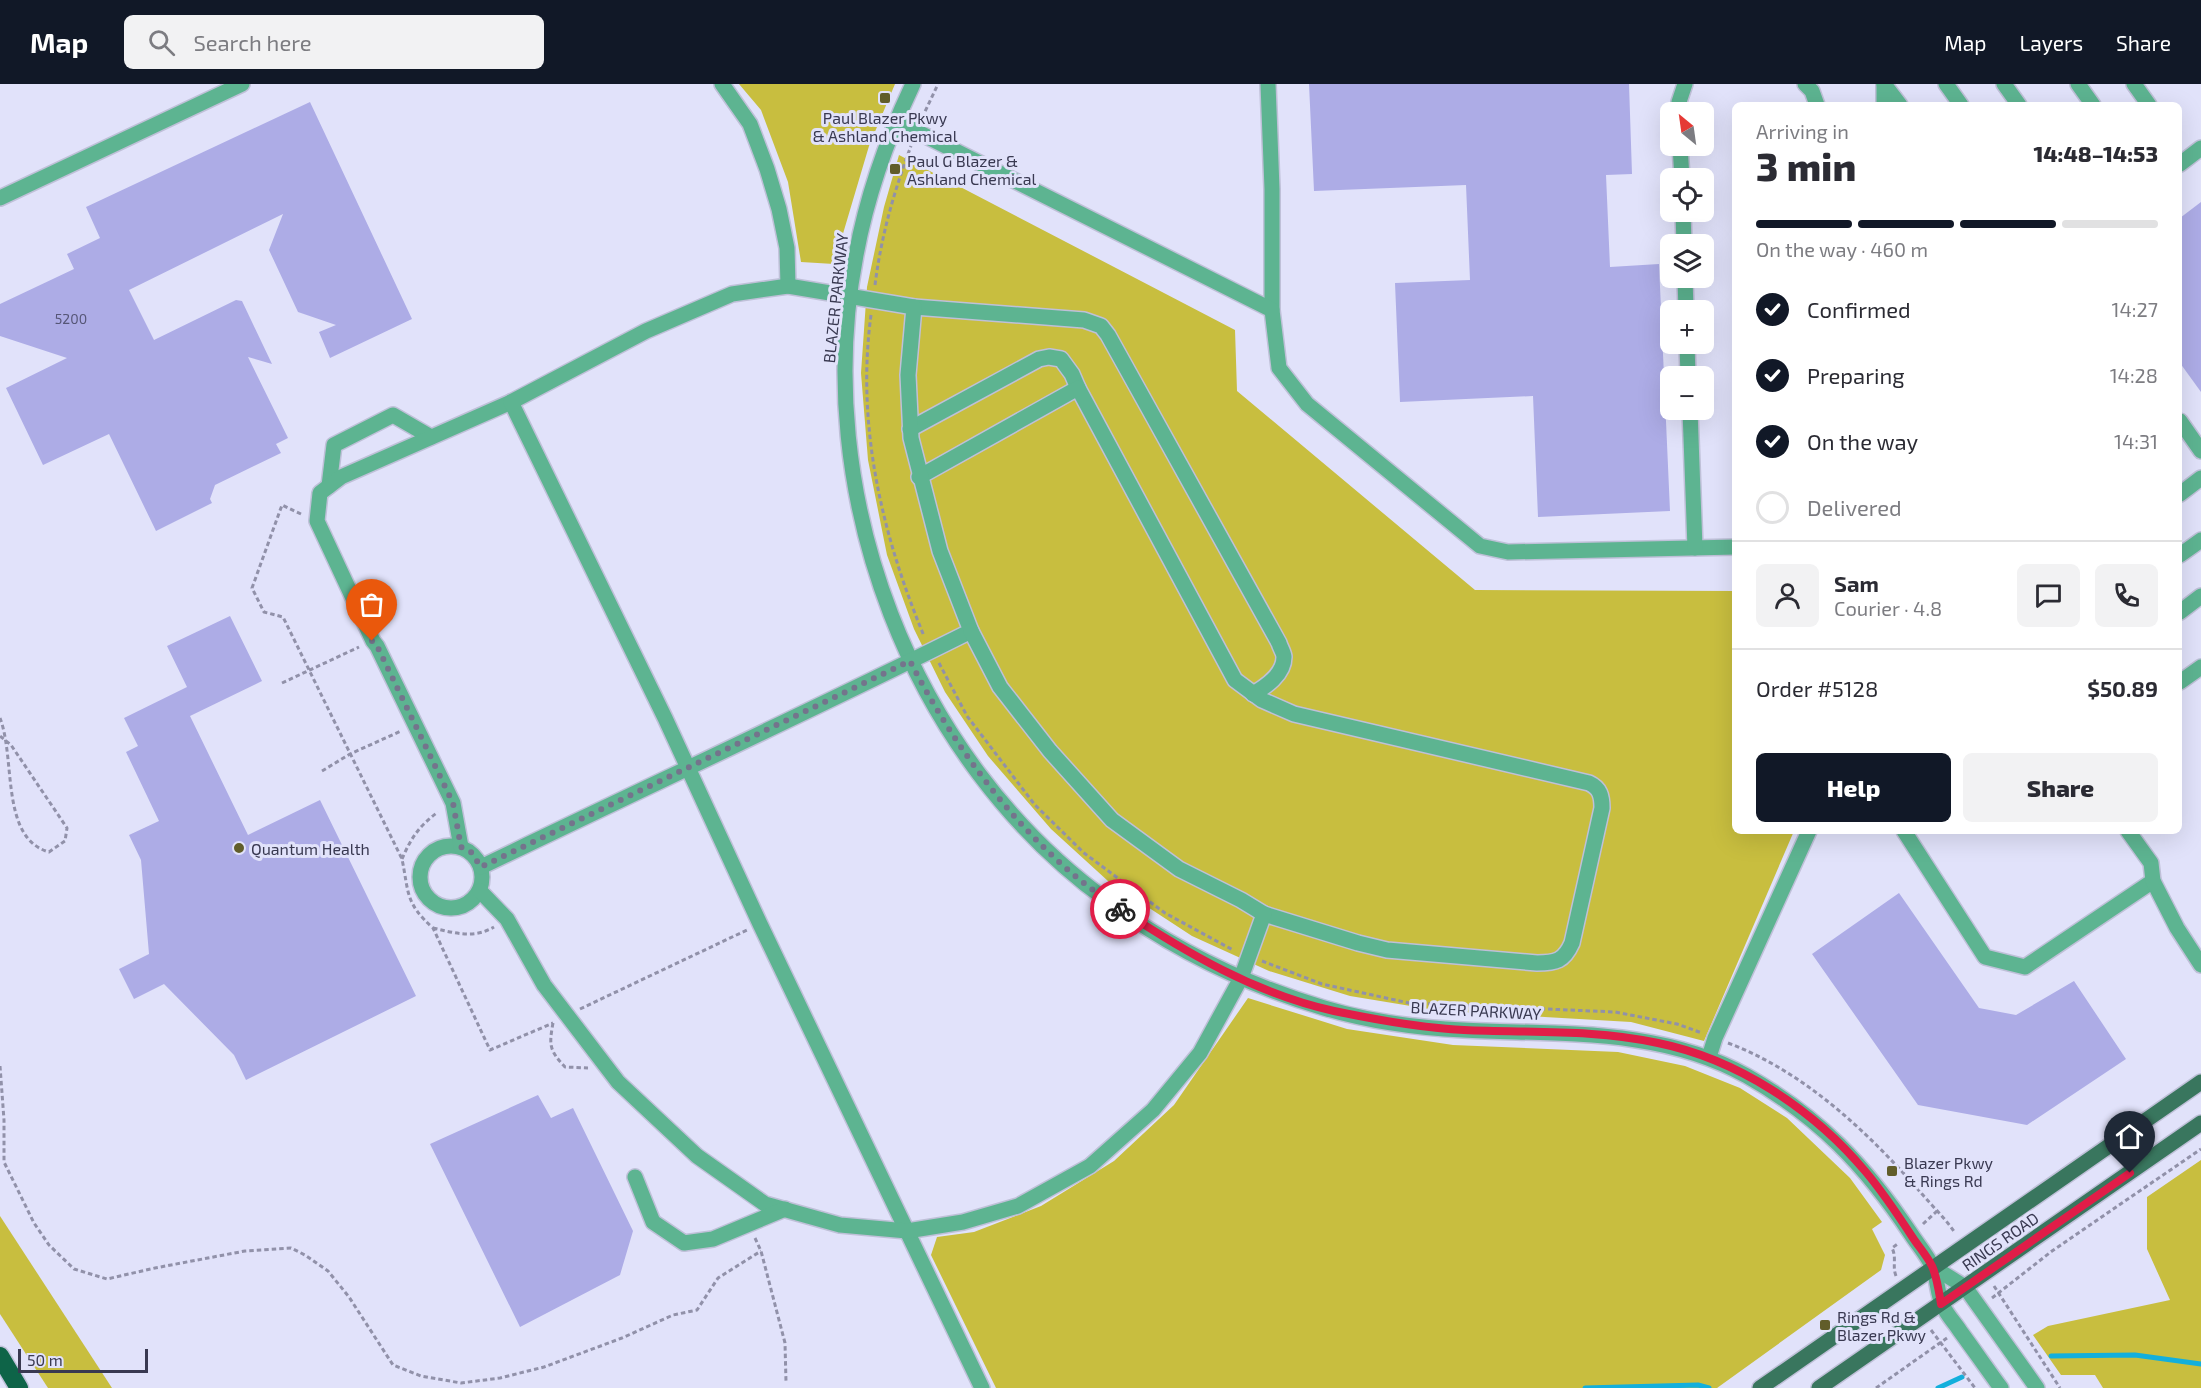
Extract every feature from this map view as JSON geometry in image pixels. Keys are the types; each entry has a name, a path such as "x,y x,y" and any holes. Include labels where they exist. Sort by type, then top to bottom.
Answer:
{"highway":[{"path":"0,1356 19,1388"}],"main road":[{"name":"RINGS ROAD","path":"1760,1388 2201,1082"},
{"name":"RINGS ROAD","path":"1819,1388 2201,1123"}],"street":[{"path":"0,198 242,84"},
{"path":"722,84 750,124 767,169 779,209 787,248 788,286"},
{"name":"BLAZER PARKWAY","path":"913,84 880,163 854,260 845,376 850,458 866,539 876,574 887,608 910,661 940,716 1000,800 1050,852 1108,902 1191,953 1241,978 1331,1010 1394,1023 1435,1028 1614,1036 1658,1043 1709,1057 1744,1074 1782,1097 1831,1135 1873,1181 1933,1267 1941,1304 2001,1388"},
{"path":"1268,84 1272,189 1272,310 1279,368 1307,404 1480,546 1509,552 1732,547"},
{"path":"1679,102 1685,84"},
{"path":"1805,84 1812,91 1816,102"},
{"path":"1884,84 1884,102"},
{"path":"1884,84 1898,102"},
{"path":"1946,84 1959,102"},
{"path":"2004,84 2017,102"},
{"path":"2078,84 2091,102"},
{"path":"2134,84 2147,102"},
{"path":"896,121 1272,310"},
{"path":"2182,157 2201,148"},
{"path":"461,847 453,803 377,646 372,641 317,521 320,493 341,477 511,402 646,331 732,294 788,286 914,307 1084,320 1101,326 1279,643 1284,658 1280,670 1270,684 1253,694"},
{"path":"910,429 1040,359 1049,357 1061,359 1072,374 1235,680 1269,704 1294,714 1596,786 1602,796 1602,808 1572,943 1566,956 1557,961 1537,963 1387,950 1358,944 1263,915 1233,895 1179,869 1112,820 1050,751 1000,687 970,631 940,551 910,438 908,375 914,307"},
{"path":"920,477 1078,388"},
{"path":"511,402 656,699 982,1388"},
{"path":"329,486 334,445 393,415 431,437"},
{"path":"1690,420 1695,548"},
{"path":"2182,424 2201,451"},
{"path":"2182,492 2201,478"},
{"path":"2182,554 2201,540"},
{"path":"2182,610 2201,596"},
{"path":"481,867 970,631"},
{"path":"2182,681 2201,667"},
{"path":"1709,1057 1715,1038 1808,834"},
{"path":"1906,834 1985,957 2025,968 2153,881"},
{"path":"2130,834 2151,863 2153,881 2177,928 2201,965"},
{"path":"461,847 471,852 481,867 483,881 480,891 466,905 447,909 437,906 423,892 420,873 423,863 439,848 461,847"},
{"path":"480,891 507,919 544,985 618,1082 696,1156 765,1204 840,1225 907,1231 963,1222 1018,1206 1090,1166 1153,1110 1200,1053 1241,978 1263,915"},
{"path":"635,1177 653,1222 684,1243 713,1239 785,1209"},
{"name":"BLAZER PARKWAY","path":"1933,1267 1965,1287 2037,1388"}],"path":[{"path":"938,84 900,176 879,251 869,328 867,410 879,500 895,559 932,651 967,716 1035,805 1075,845 1164,913 1231,949 1322,984 1409,1003 1615,1012 1677,1024 1742,1048 1812,1087 1895,1164 1950,1226 1964,1246"},
{"path":"282,683 372,641"},
{"path":"0,717 3,726 7,792"},
{"path":"322,771 350,754 415,725"},
{"path":"0,736 11,745 68,828 65,841 49,852 36,849 16,829"},
{"path":"402,859 411,837 427,821 453,803"},
{"path":"433,928 461,935 484,933 507,919"},
{"path":"553,1023 549,1040 553,1054 565,1067 592,1067"},
{"path":"0,1066 4,1162 34,1222 49,1245 74,1269 107,1279 245,1251 291,1248 328,1271 349,1297 393,1365 421,1376 461,1383 500,1378 566,1359 622,1338 673,1315 697,1310 718,1278 761,1251"},
{"path":"1980,1307 2052,1251 2201,1149"},
{"path":"749,1224 761,1251 785,1343 786,1382"},
{"path":"1985,1274 2060,1388"},
{"path":"1876,1388 1941,1343 1958,1328"}],"shaded area":[{"path":"739,84 895,84 869,146 834,264 801,262 788,182 761,110"},
{"path":"899,155 1235,330 1237,391 1475,590 1732,591 1732,834 1793,834 1704,1041 1631,1022 1441,1011 1350,996 1269,971 1192,936 1108,881 1051,829 988,756 945,692 914,629 887,555 868,460 861,373 867,287 884,207"},
{"path":"1248,998 1347,1029 1453,1045 1618,1052 1685,1066 1740,1088 1787,1118 1850,1178 1882,1222 1872,1229 1885,1255 1881,1270 1717,1388 996,1388 931,1255 937,1237 974,1232 1041,1206 1114,1161 1174,1105"},
{"path":"2201,1160 2201,1388 2103,1388 2095,1375 2061,1375 2033,1335 2048,1326 2170,1300 2147,1249 2147,1197"},
{"path":"0,1216 112,1388 48,1388 0,1314"}],"building":[{"path":"1309,84 1629,84 1632,174 1606,175 1610,267 1659,264 1660,354 1663,354 1664,366 1660,366 1660,420 1666,420 1670,511 1538,517 1533,396 1400,402 1395,283 1470,280 1466,185 1314,191"},
{"path":"310,102 412,319 330,358 319,332 336,325 298,312 269,250 283,214 129,290 154,340 236,300 242,301 272,364 248,357 288,438 276,444 281,453 215,485 210,499 212,503 156,531 109,434 43,465 6,388 67,358 0,336 0,304 74,269 67,254 100,238 86,207"},
{"path":"2201,202 2201,392 2182,366 2182,216"},
{"name":"Quantum Health","path":"230,616 262,681 190,716 248,835 320,800 416,996 246,1080 234,1055 164,984 134,999 119,969 149,954 141,860 129,835 159,821 126,752 138,746 124,718 187,687 167,646"},
{"path":"1899,893 1979,1008 2016,1015 2074,981 2126,1059 2027,1125 1918,1105 1812,954"},
{"path":"538,1095 551,1118 573,1108 633,1231 620,1275 520,1327 430,1144"}],"waterway":[{"path":"2051,1356 2135,1355 2201,1364"},
{"path":"1938,1388 1962,1377"},
{"path":"1585,1388 1698,1385 1709,1388"}],"way so far":[{"path":"372,641 377,646 453,803 461,847 471,852 481,867 910,661 940,716 1000,800 1078,878 1120,909"}],"place":[{"name":"Paul Blazer Pkwy & Ashland Chemical","path":"885,98"},
{"name":"Paul G Blazer & Ashland Chemical","path":"895,169"},
{"name":"Quantum Health","path":"239,848"},
{"name":"Blazer Pkwy & Rings Rd","path":"1892,1171"},
{"name":"Rings Rd & Blazer Pkwy","path":"1825,1325"}],"route":[{"path":"1120,909 1167,940 1216,967 1260,986 1331,1010 1394,1023 1435,1028 1614,1036 1658,1043 1709,1057 1744,1074 1782,1097 1806,1114 1853,1156 1896,1211 1933,1267 1941,1304 2130,1173"}]}
